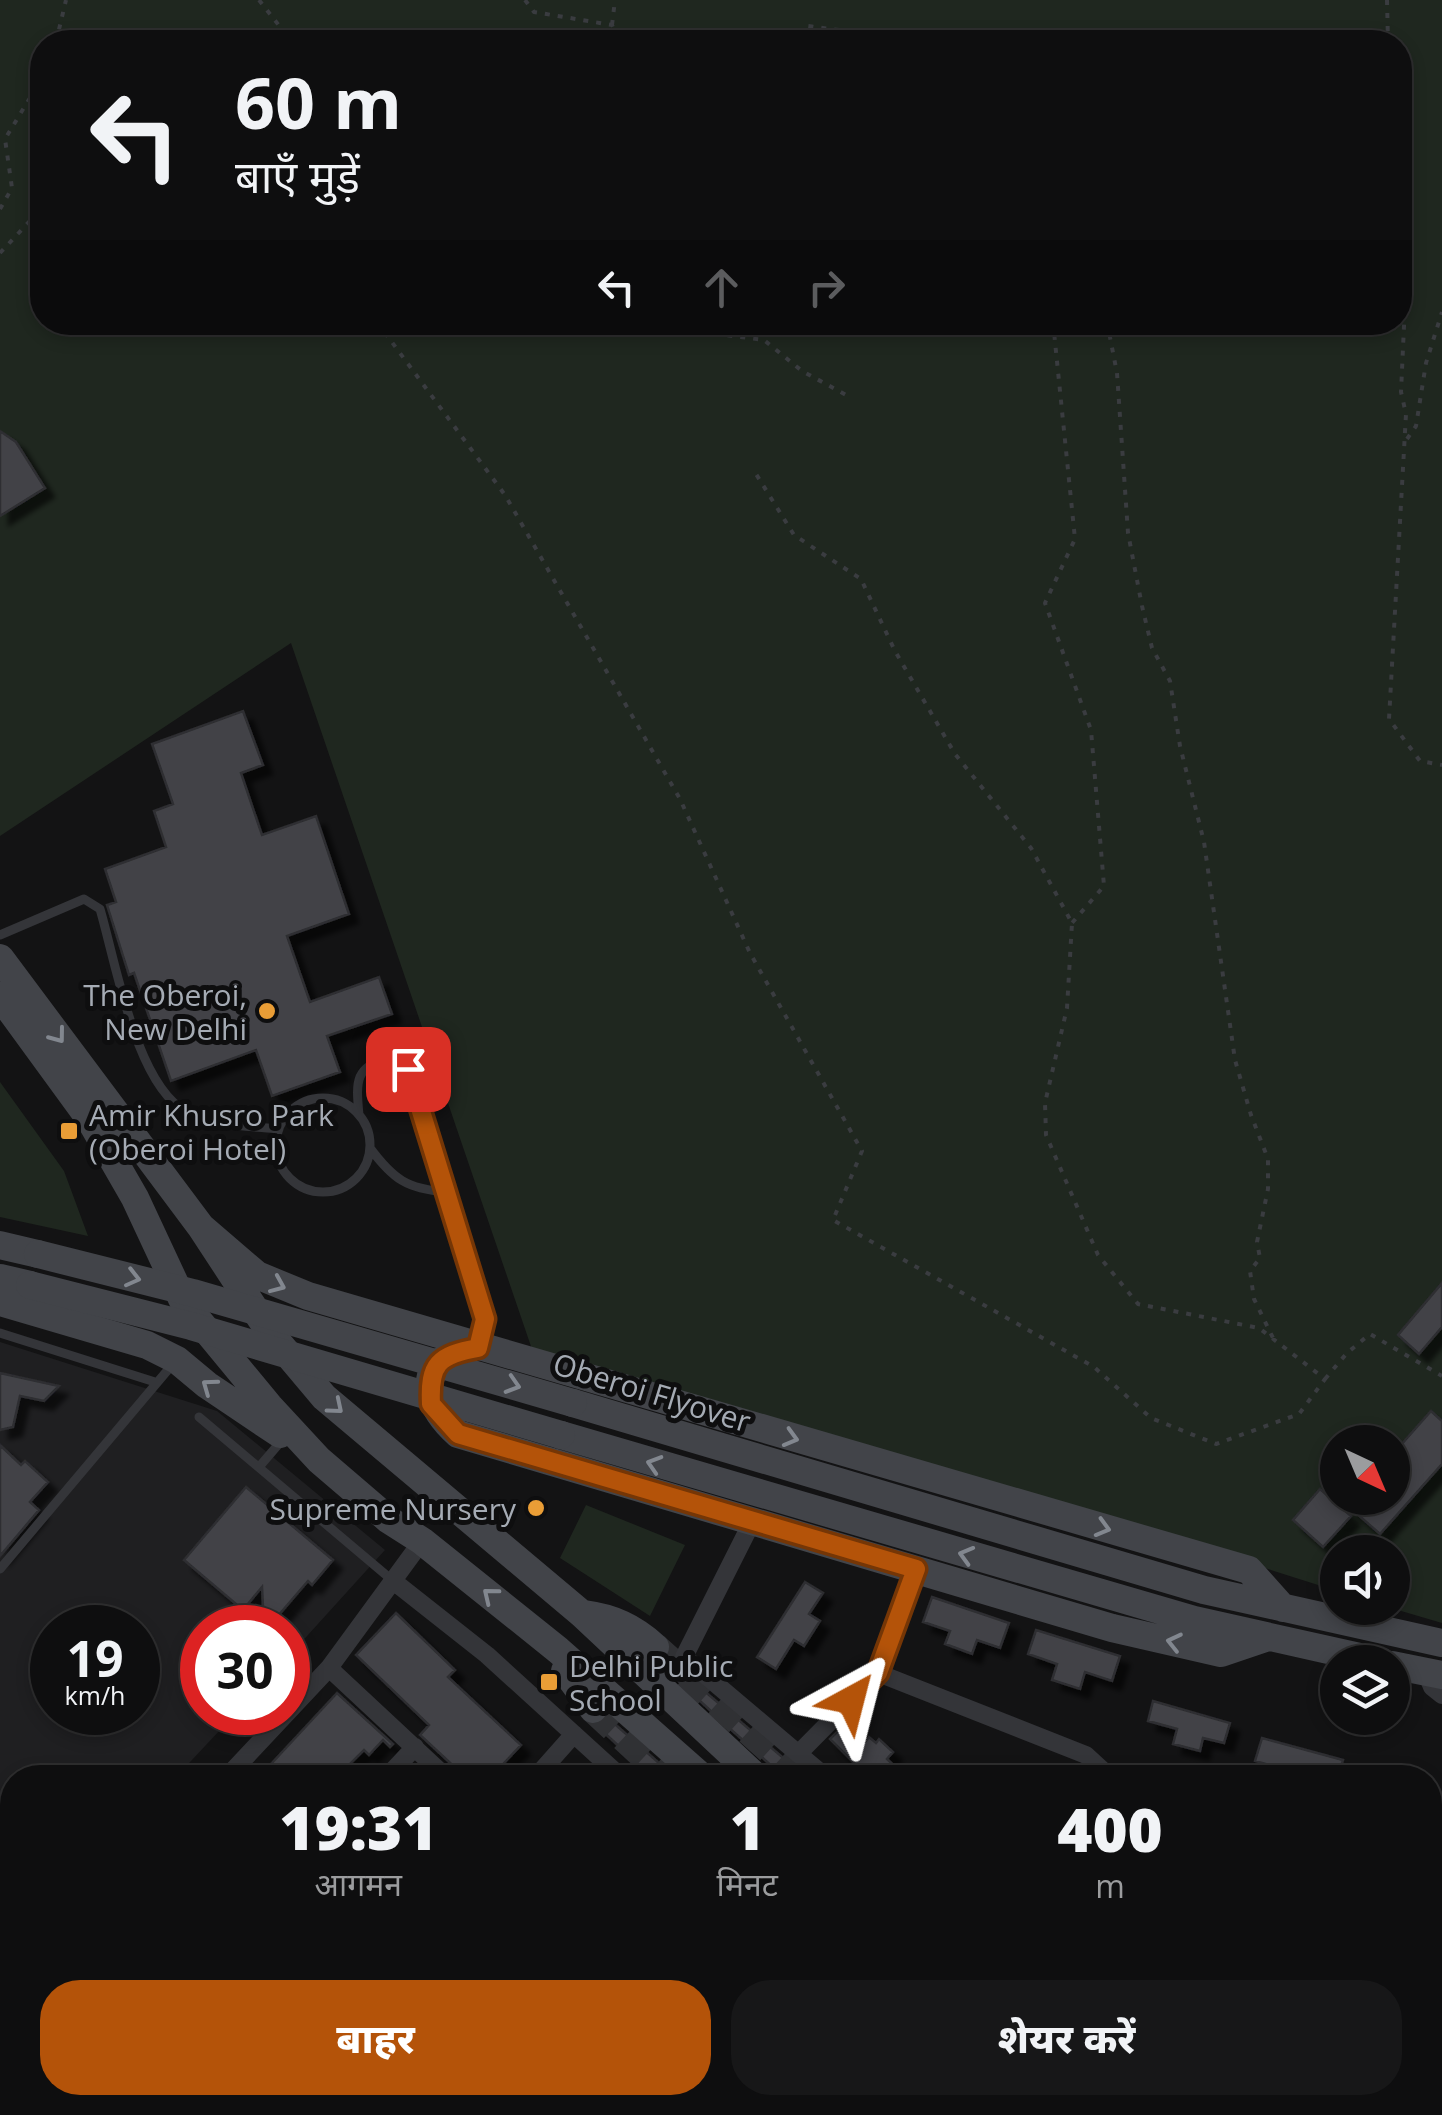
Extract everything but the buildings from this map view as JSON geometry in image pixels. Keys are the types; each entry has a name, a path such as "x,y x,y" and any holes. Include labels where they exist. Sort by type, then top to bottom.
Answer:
{"main road":[{"path":"0,958 201,1226 271,1334 324,1397 582,1614 743,1765"},
{"path":"0,996 89,1118 135,1198 184,1302 319,1460"},
{"path":"201,1226 240,1263 273,1284 478,1348 1249,1570 1283,1608"},
{"name":"Oberoi Flyover","path":"0,1244 193,1292 418,1356 1204,1590 1442,1643"},
{"path":"0,1278 191,1326 1194,1620 1320,1648"},
{"path":"0,1302 147,1345 177,1360 206,1385 319,1460 390,1520 422,1541 558,1650 688,1765"},
{"path":"478,1348 444,1357 432,1371 431,1404 458,1434 1112,1628 1221,1653 1268,1637"},
{"path":"582,1614 608,1618 637,1631 655,1647"},
{"path":"558,1650 566,1675 593,1709"},
{"path":"1410,1671 1437,1681"}],"street":[{"path":"753,1520 684,1657 813,1765"},
{"path":"238,1765 329,1668 422,1541"},
{"path":"799,1752 878,1673 916,1569"},
{"path":"392,1580 487,1655 608,1765"},
{"path":"329,1668 434,1765"},
{"path":"878,1673 1076,1751 1095,1765"},
{"path":"547,1765 574,1734"},
{"path":"398,1765 415,1747"}],"lane":[{"path":"0,935 84,899 96,904 144,1064 166,1097 186,1112 213,1121 278,1129"},
{"path":"359,1116 356,1083 364,1071 374,1061 392,1057 401,1062 408,1069 485,1319 478,1348"},
{"path":"310,1100 340,1101 359,1116 369,1133 366,1164 344,1187 329,1192 298,1185 278,1161 278,1129 297,1106 310,1100"},
{"path":"370,1148 398,1180 418,1190 446,1192"},
{"path":"0,1332 156,1382"},
{"path":"0,1569 177,1360"},
{"path":"199,1417 392,1580"},
{"path":"259,1467 284,1436"}],"path":[{"path":"59,30 66,0"},
{"path":"259,0 280,30"},
{"path":"526,0 534,12 612,25"},
{"path":"614,30 615,0"},
{"path":"1387,0 1388,30"},
{"path":"803,30 808,26 838,30"},
{"path":"0,208 12,188 5,139 30,98"},
{"path":"0,253 30,221"},
{"path":"1404,443 1416,426 1426,363 1442,312"},
{"path":"388,335 505,495 680,799 750,953 862,1152 833,1220 1094,1366 1151,1418 1216,1444 1299,1414 1347,1353 1370,1334 1442,1376"},
{"path":"725,335 764,340 802,371 848,396"},
{"path":"1055,335 1075,539 1045,602 1091,730 1104,886 1072,923"},
{"path":"1110,335 1117,372 1128,534 1152,648 1170,680 1180,746 1204,842 1235,1060 1268,1160 1268,1189 1257,1242 1260,1258 1250,1270 1254,1299 1275,1342"},
{"path":"1402,335 1400,392 1406,414 1389,720 1420,761 1442,765"},
{"path":"756,474 794,534 861,579 895,652 955,754 1031,848 1072,923 1067,1008 1045,1103 1046,1135 1098,1256 1138,1304 1259,1328 1325,1379"}],"shaded area":[{"path":"0,0 1442,0 1442,1623 1410,1614 1410,1535 1320,1535 1320,1586 1058,1502 536,1361 291,643 0,836"},
{"path":"0,1082 64,1171 88,1236 0,1217"},
{"path":"0,1342 217,1411 385,1550 310,1633 310,1605 180,1605 180,1735 215,1735 187,1765 0,1765"},
{"path":"586,1505 685,1545 650,1616 560,1558"}],"tunnel":[{"path":"655,1647 787,1765"},
{"path":"593,1709 653,1765"}],"place":[{"name":"The Oberoi, New Delhi","path":"267,1011"},
{"name":"Amir Khusro Park (Oberoi Hotel)","path":"69,1131"},
{"name":"Supreme Nursery","path":"536,1508"},
{"name":"Delhi Public School","path":"549,1682"}],"route":[{"path":"408,1069 485,1319 478,1348 444,1357 432,1371 431,1404 458,1434 916,1569 878,1673 851,1700"}]}
